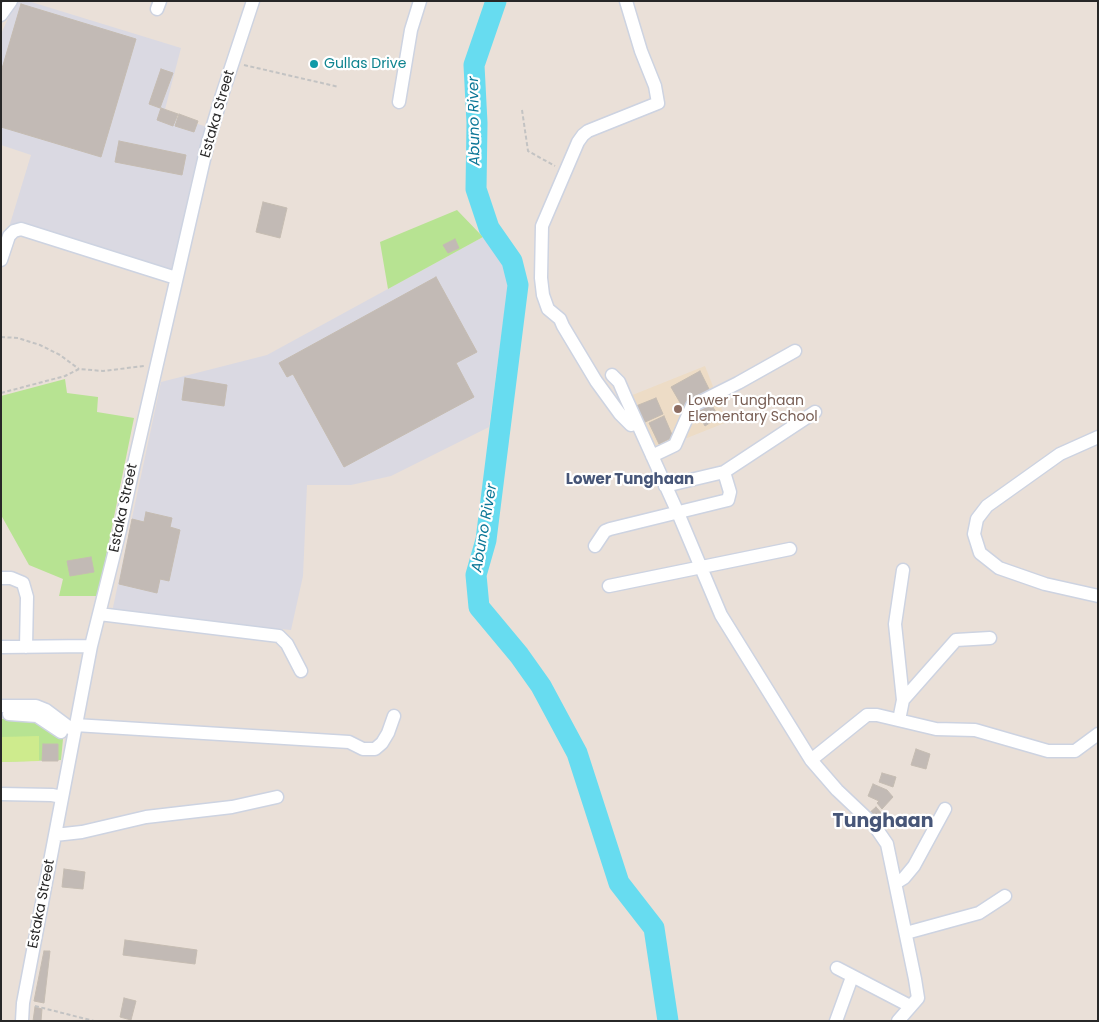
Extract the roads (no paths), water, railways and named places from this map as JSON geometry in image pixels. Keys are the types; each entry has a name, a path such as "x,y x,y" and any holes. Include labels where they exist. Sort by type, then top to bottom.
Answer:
{"street":[{"path":"1,15 11,1"},
{"name":"Estaka Street","path":"22,1021 23,1003 91,646 120,530 156,364 208,142 253,1"},
{"path":"399,102 411,30 420,1"},
{"path":"626,1 641,51 655,86 658,103 583,135 578,142 542,226 542,278 543,295 548,309 560,319 596,381 620,414 631,425 637,423"},
{"path":"1,260 9,236 14,231 21,229 176,278"},
{"path":"652,456 675,445 692,406 795,351"},
{"path":"612,375 619,382 678,513 721,615 810,760 837,790 874,825 887,844 918,998 898,1021"},
{"path":"665,486 724,472 815,412"},
{"path":"1098,436 1060,454 987,506 977,519 974,534 980,553 999,568 1044,584 1098,596"},
{"path":"595,546 605,531 728,500 730,492 724,472"},
{"path":"609,586 700,569 790,549"},
{"path":"899,720 903,700 895,624 903,570"},
{"path":"1,578 11,578 23,583 27,597 26,647"},
{"path":"99,614 279,636 287,644 301,671"},
{"path":"903,700 956,640 990,638"},
{"path":"1,647 91,646"},
{"path":"1,706 37,711"},
{"path":"1,714 46,710 74,732 349,742 363,749 375,749 382,743 394,716"},
{"path":"810,760 867,715 877,715 936,729 975,730 1048,751 1075,751 1098,734"},
{"path":"1,794 52,795 62,797"},
{"path":"55,835 82,832 146,817 232,807 277,797"},
{"path":"896,883 904,878 914,866 945,809"},
{"path":"906,933 979,913 1005,896"},
{"path":"837,968 910,1006"},
{"path":"836,1021 852,976"}],"waterway":[{"name":"Abuno River","path":"496,1 474,65 477,123 476,189 489,228 512,261 518,285 486,540 476,575 479,607 519,655 541,686 577,753 619,883 654,928 668,1021"}],"place":[{"name":"Gullas Drive","path":"314,64"},
{"name":"Lower Tunghaan Elementary School","path":"678,409"}],"district":[{"name":"Lower Tunghaan","path":"630,480"},
{"name":"Tunghaan","path":"883,822"}]}
